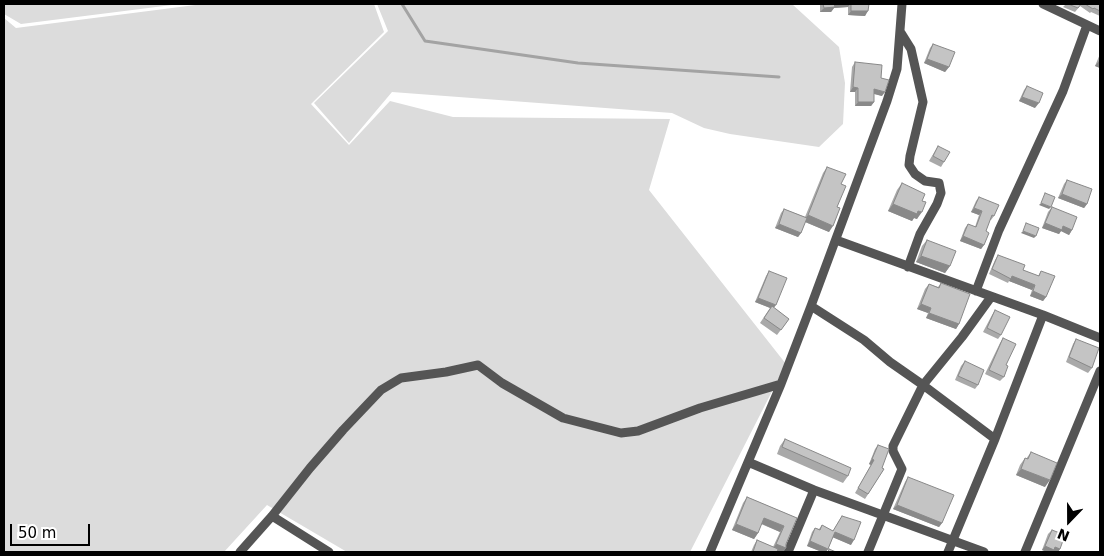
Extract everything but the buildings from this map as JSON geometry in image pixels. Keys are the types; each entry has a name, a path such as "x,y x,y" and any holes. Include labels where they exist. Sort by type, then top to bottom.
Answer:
{"street":[{"path":"710,552 812,306 897,70 902,4"},
{"path":"1043,4 1100,31"},
{"path":"976,291 1000,230 1063,91 1087,25"},
{"path":"901,33 912,49 924,102 909,166 915,174 925,181 939,183 941,192 937,204 920,234 908,267"},
{"path":"836,240 1043,315 1100,338"},
{"path":"868,552 902,470 893,451 893,446 923,385 962,338 991,297"},
{"path":"812,306 864,340 890,362 995,439"},
{"path":"948,552 995,439 1043,315"},
{"path":"240,552 343,430 381,390 401,378 446,372 478,365 502,383 563,418 621,433 638,431 700,408 781,384"},
{"path":"1025,552 1100,371"},
{"path":"748,462 814,490 984,552"},
{"path":"788,552 814,490"},
{"path":"272,516 329,552"}],"shaded area":[{"path":"4,4 180,4 21,24 4,14"},
{"path":"203,4 374,4 384,32 311,104 349,145 390,101 453,117 670,119 649,190 786,364 690,552 347,552 267,505 224,552 4,552 4,18 16,28"},
{"path":"377,4 792,4 839,47 845,83 843,124 819,147 730,134 704,128 672,113 392,92 349,143 314,103 388,31"}],"waterway":[{"path":"402,4 425,41 578,63 779,77"}]}
